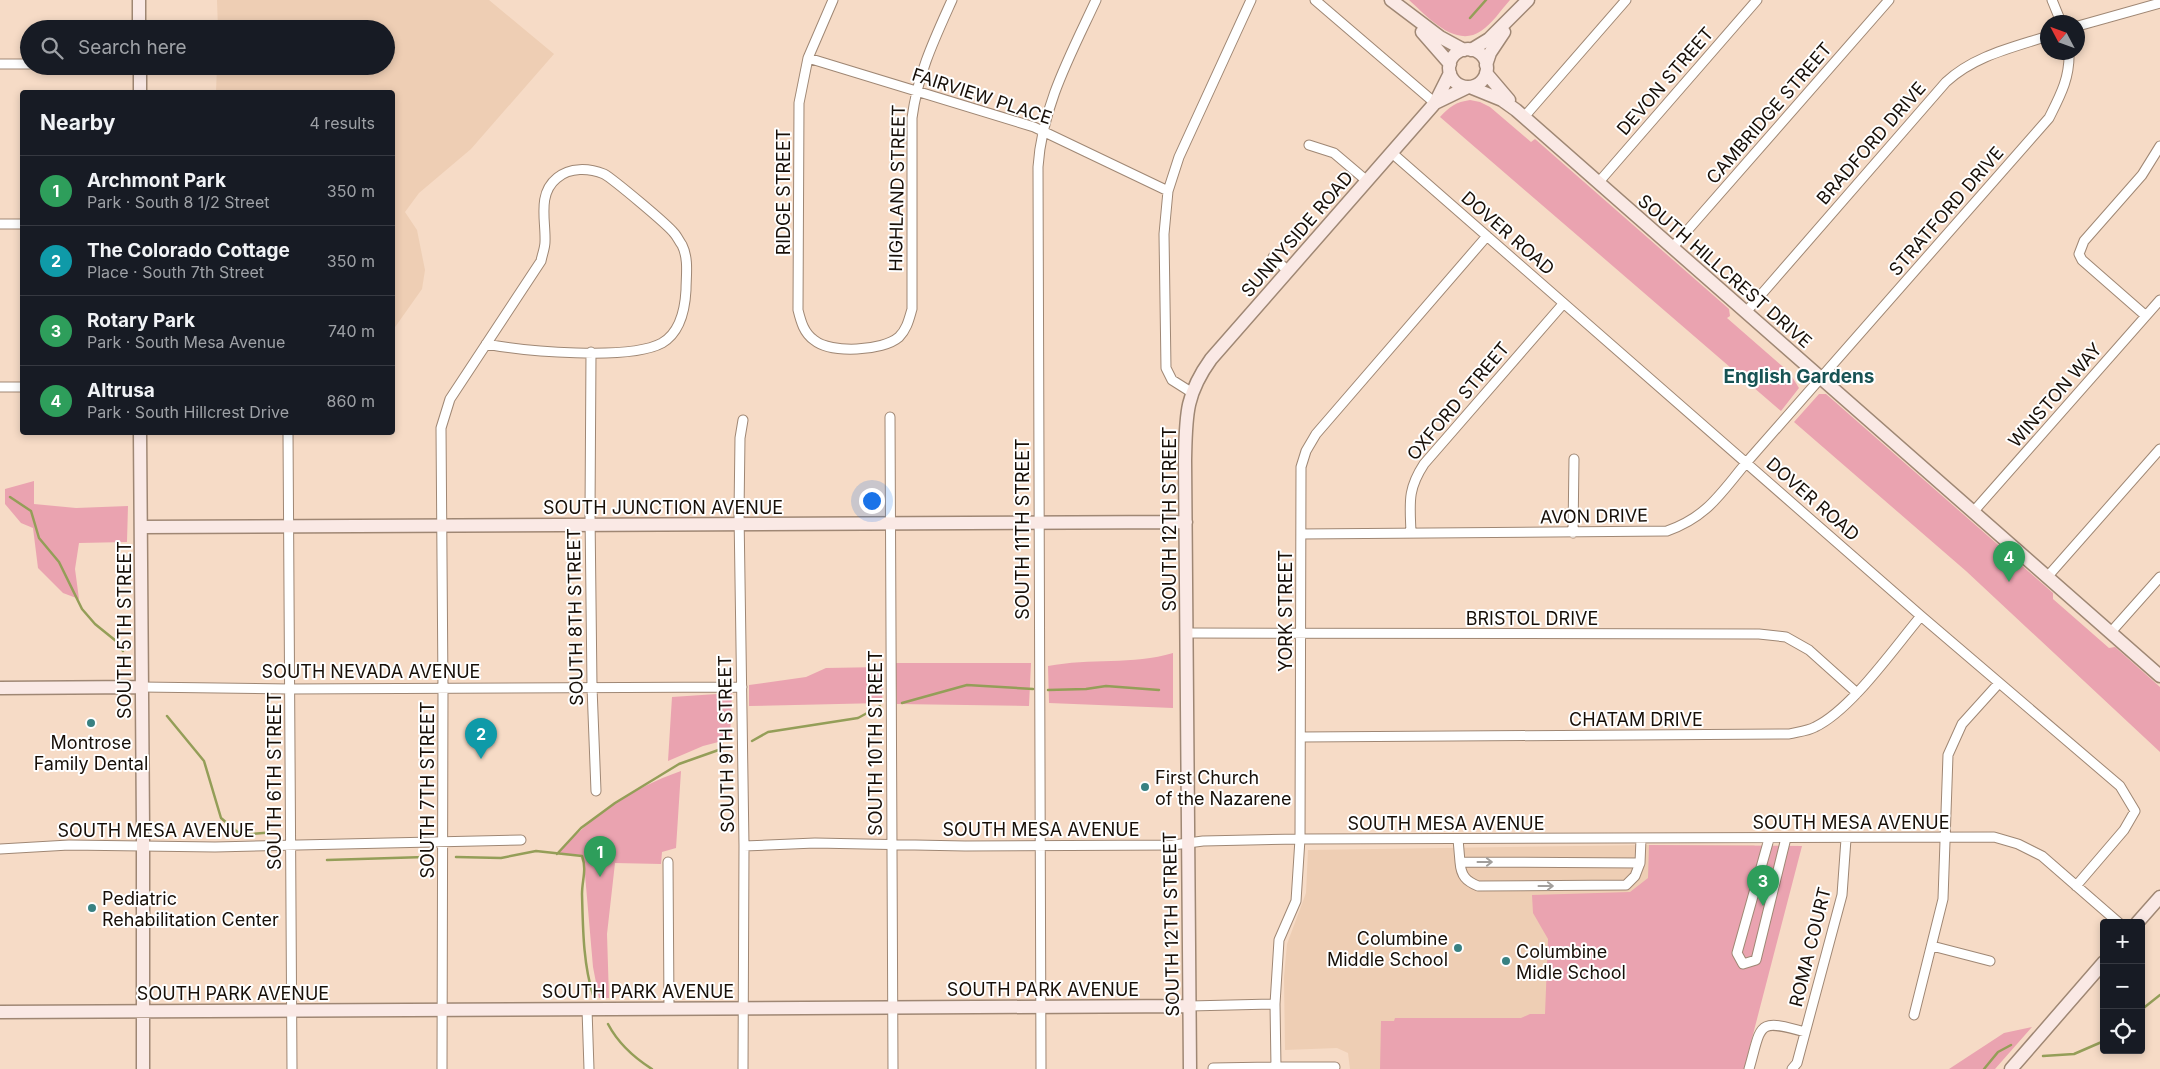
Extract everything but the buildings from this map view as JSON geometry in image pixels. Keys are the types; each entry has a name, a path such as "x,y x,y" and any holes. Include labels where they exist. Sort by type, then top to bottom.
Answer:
{"street":[{"path":"139,0 140,20"},
{"name":"RIDGE STREET","path":"833,0 808,58 799,103 798,310 800,320 807,333 819,344 828,347 858,349"},
{"name":"HIGHLAND STREET","path":"858,349 892,342 900,335 908,323 912,309 912,118 915,92 925,60 952,0"},
{"name":"SOUTH 11TH STREET","path":"1041,1069 1038,182 1043,131 1055,89 1096,0"},
{"path":"1191,392 1172,380 1166,368 1164,234 1168,191 1180,157 1251,0"},
{"path":"1316,0 1435,103"},
{"path":"1391,0 1440,37 1480,55 1486,69 1520,113"},
{"path":"1391,0 1438,48 1456,82 1502,100 1520,113"},
{"path":"1520,113 1626,0"},
{"name":"DEVON STREET","path":"1598,183 1757,0"},
{"name":"CAMBRIDGE STREET","path":"1672,248 1889,0"},
{"path":"2052,0 2058,15"},
{"path":"1450,68 1456,55 1488,38 1526,3"},
{"path":"1469,87 1480,83 1495,45 1526,3"},
{"path":"2085,24 2159,5"},
{"name":"BRADFORD DRIVE","path":"1746,312 1946,82 1960,69 1985,56 2040,39"},
{"name":"FAIRVIEW PLACE","path":"808,58 1043,131 1168,191"},
{"name":"STRATFORD DRIVE","path":"1822,378 2049,118 2064,91 2069,70 2069,60"},
{"path":"0,64 20,64"},
{"name":"SUNNYSIDE ROAD","path":"1191,392 1211,359 1435,103 1450,68"},
{"path":"140,75 140,90"},
{"name":"SUNNYSIDE ROAD","path":"1435,103 1469,87"},
{"name":"SOUTH HILLCREST DRIVE","path":"1520,113 2160,676"},
{"path":"1309,144 1334,153 1366,181"},
{"path":"2146,316 2088,266 2078,254 2084,241 2142,175 2160,146"},
{"name":"DOVER ROAD","path":"1392,153 1562,304 2120,786 2135,811 2124,830 2076,886"},
{"name":"SOUTH 7TH STREET","path":"442,1069 443,688 441,428 450,398 541,261 545,244 543,207 547,191 557,178 570,171 587,169 605,175 673,232 683,247 686,258 686,306 678,326 664,342 643,350 591,352 518,350 486,344"},
{"path":"0,224 20,224"},
{"name":"YORK STREET","path":"1276,1067 1275,1004 1279,940 1296,901 1300,839 1302,737 1301,467 1306,451 1316,434 1487,236"},
{"path":"1273,257 1288,271"},
{"name":"WINSTON WAY","path":"1974,512 2160,300"},
{"name":"OXFORD STREET","path":"1411,533 1410,496 1415,478 1424,464 1562,304"},
{"name":"SOUTH 8TH STREET","path":"591,352 590,524 592,687 596,791"},
{"name":"AVON DRIVE","path":"1301,534 1667,531 1688,524 1708,509 1746,463 1822,378"},
{"path":"0,387 20,387"},
{"name":"SOUTH 12TH STREET","path":"1190,1069 1186,420 1191,392"},
{"name":"SOUTH 10TH STREET","path":"890,417 893,1069"},
{"name":"SOUTH 9TH STREET","path":"743,420 740,438 739,524 744,846 744,1069"},
{"name":"SOUTH 5TH STREET","path":"140,435 143,1069"},
{"name":"SOUTH 6TH STREET","path":"288,435 292,1069"},
{"path":"2048,576 2160,449"},
{"path":"1574,458 1574,533"},
{"name":"SOUTH JUNCTION AVENUE","path":"141,526 1186,522"},
{"path":"2111,632 2160,577"},
{"name":"CHATAM DRIVE","path":"1302,737 1789,734 1814,728 1836,714 1857,693 1921,616"},
{"name":"BRISTOL DRIVE","path":"1187,633 1760,634 1786,637 1809,650 1857,693"},
{"path":"1914,1015 1943,899 1948,755 1962,724 1999,683"},
{"name":"SOUTH NEVADA AVENUE","path":"0,688 742,687"},
{"name":"SOUTH MESA AVENUE","path":"0,849 69,845 143,837 291,845 521,840"},
{"name":"SOUTH MESA AVENUE","path":"744,846 892,844 1173,845 1203,841 1300,839 1846,839 1994,837 2018,844 2042,856 2114,919"},
{"path":"1769,839 1738,953 1743,964 1756,960 1786,838"},
{"path":"1458,839 1461,872 1467,882 1478,886 1626,885 1635,876 1640,863 1641,839"},
{"name":"ROMA COURT","path":"1794,1066 1842,895 1846,839"},
{"path":"668,862 670,1008"},
{"path":"1460,862 1640,863"},
{"path":"2141,919 2160,897"},
{"path":"1932,946 1990,961"},
{"path":"2011,1069 2102,964"},
{"name":"SOUTH PARK AVENUE","path":"0,1012 1040,1007 1275,1004"},
{"path":"587,1009 589,1069"},
{"path":"1750,1069 1760,1031 1766,1025 1777,1024 1805,1032"},
{"path":"1213,1068 1335,1067"}],"shaded area":[{"path":"217,0 489,0 554,54 471,149 419,193 405,212 417,230 425,270 422,289 395,327 395,90 216,90 217,75 395,75 395,20 218,20"},
{"path":"1409,0 1510,0 1493,21 1481,31 1461,36 1442,28"},
{"path":"1470,100 1490,107 1531,142 1535,139 1729,309 1730,316 1727,318 1789,372 1799,388 1781,411 1440,117 1453,105"},
{"path":"1819,394 1826,394 2053,593 2053,599 2109,648 2115,647 2160,687 2160,752 1966,571 1794,422"},
{"path":"34,481 34,504 76,508 128,506 127,542 79,543 75,569 79,599 63,593 38,568 33,528 21,523 5,504 5,489"},
{"path":"1173,653 1173,708 1049,703 1048,666 1080,662 1142,659"},
{"path":"895,663 1031,663 1029,706 897,704"},
{"path":"883,667 882,703 749,706 749,685 806,677 826,668"},
{"path":"732,693 730,739 703,746 668,761 672,697"},
{"path":"681,771 676,848 662,852 661,864 615,863 607,934 609,998 599,998 593,967 582,856 557,854 585,827 614,804 645,786"},
{"path":"1649,845 1802,846 1744,1069 1380,1069 1381,1021 1394,1021 1395,1018 1521,1018 1530,1014 1545,1014 1548,939 1533,913 1532,895 1630,892 1648,878"},
{"name":"Columbine Midle School","path":"1755,845 1526,1069 1350,1069 1348,1053 1337,1048 1285,1050 1284,977 1287,944 1306,893 1308,850"},
{"path":"2032,1027 1995,1069 1949,1069 2004,1033"}],"waterway":[{"path":"1470,18 1486,0"},
{"path":"10,497 31,511 39,538 59,562 82,609 95,624 116,641 123,651"},
{"path":"902,703 967,685 1033,689"},
{"path":"1048,690 1086,689 1106,686 1159,690"},
{"path":"752,741 768,732 858,718 880,706"},
{"path":"167,716 204,761 221,818 241,835 275,832"},
{"path":"557,854 581,828 615,803 679,764 727,747"},
{"path":"456,857 501,858 536,851 582,856 584,866 582,894 584,945 593,995"},
{"path":"327,860 425,857"},
{"path":"2142,1009 2160,995"},
{"path":"608,1024 627,1049 652,1069"},
{"path":"2043,1056 2074,1054 2100,1043"},
{"path":"1984,1069 1998,1052 2011,1045"}],"place":[{"name":"Altrusa","path":"2009,582"},
{"name":"Montrose Family Dental","path":"91,723"},
{"name":"The Colorado Cottage","path":"481,759"},
{"name":"First Church of the Nazarene","path":"1145,787"},
{"name":"Archmont Park","path":"600,877"},
{"name":"Rotary Park","path":"1763,906"},
{"name":"Pediatric Rehabilitation Center","path":"92,908"},
{"name":"Columbine Middle School","path":"1458,948"},
{"name":"Columbine Midle School","path":"1506,961"}],"district":[{"name":"English Gardens","path":"1799,376"}]}
